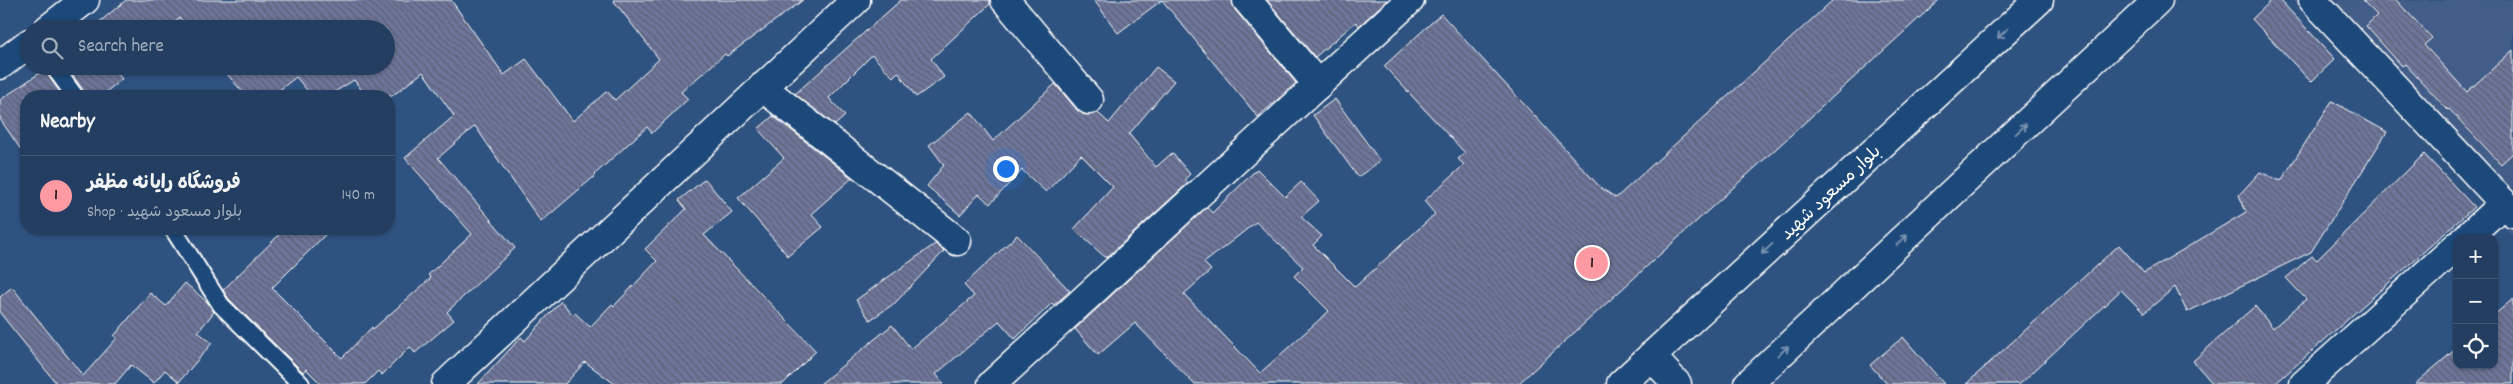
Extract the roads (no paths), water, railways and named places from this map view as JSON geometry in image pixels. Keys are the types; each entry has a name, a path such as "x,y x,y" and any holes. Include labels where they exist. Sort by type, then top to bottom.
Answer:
{"street":[{"path":"59,20 83,0"},
{"path":"446,384 856,0"},
{"path":"1005,0 1089,100"},
{"path":"1248,0 1318,85"},
{"path":"992,384 1410,0"},
{"name":"بلوار مسعود شهید","path":"1620,384 2039,0"},
{"path":"1748,384 2158,0"},
{"path":"2313,0 2507,198 2470,234"},
{"path":"0,65 20,50"},
{"path":"762,87 957,241"},
{"path":"2304,384 2453,250"},
{"path":"1651,356 1677,384"}],"lane":[{"path":"60,75 71,90"},
{"path":"177,235 221,306 301,384"}],"place":[{"name":"فروشگاه رایانه مظفر","path":"1592,263"}]}
